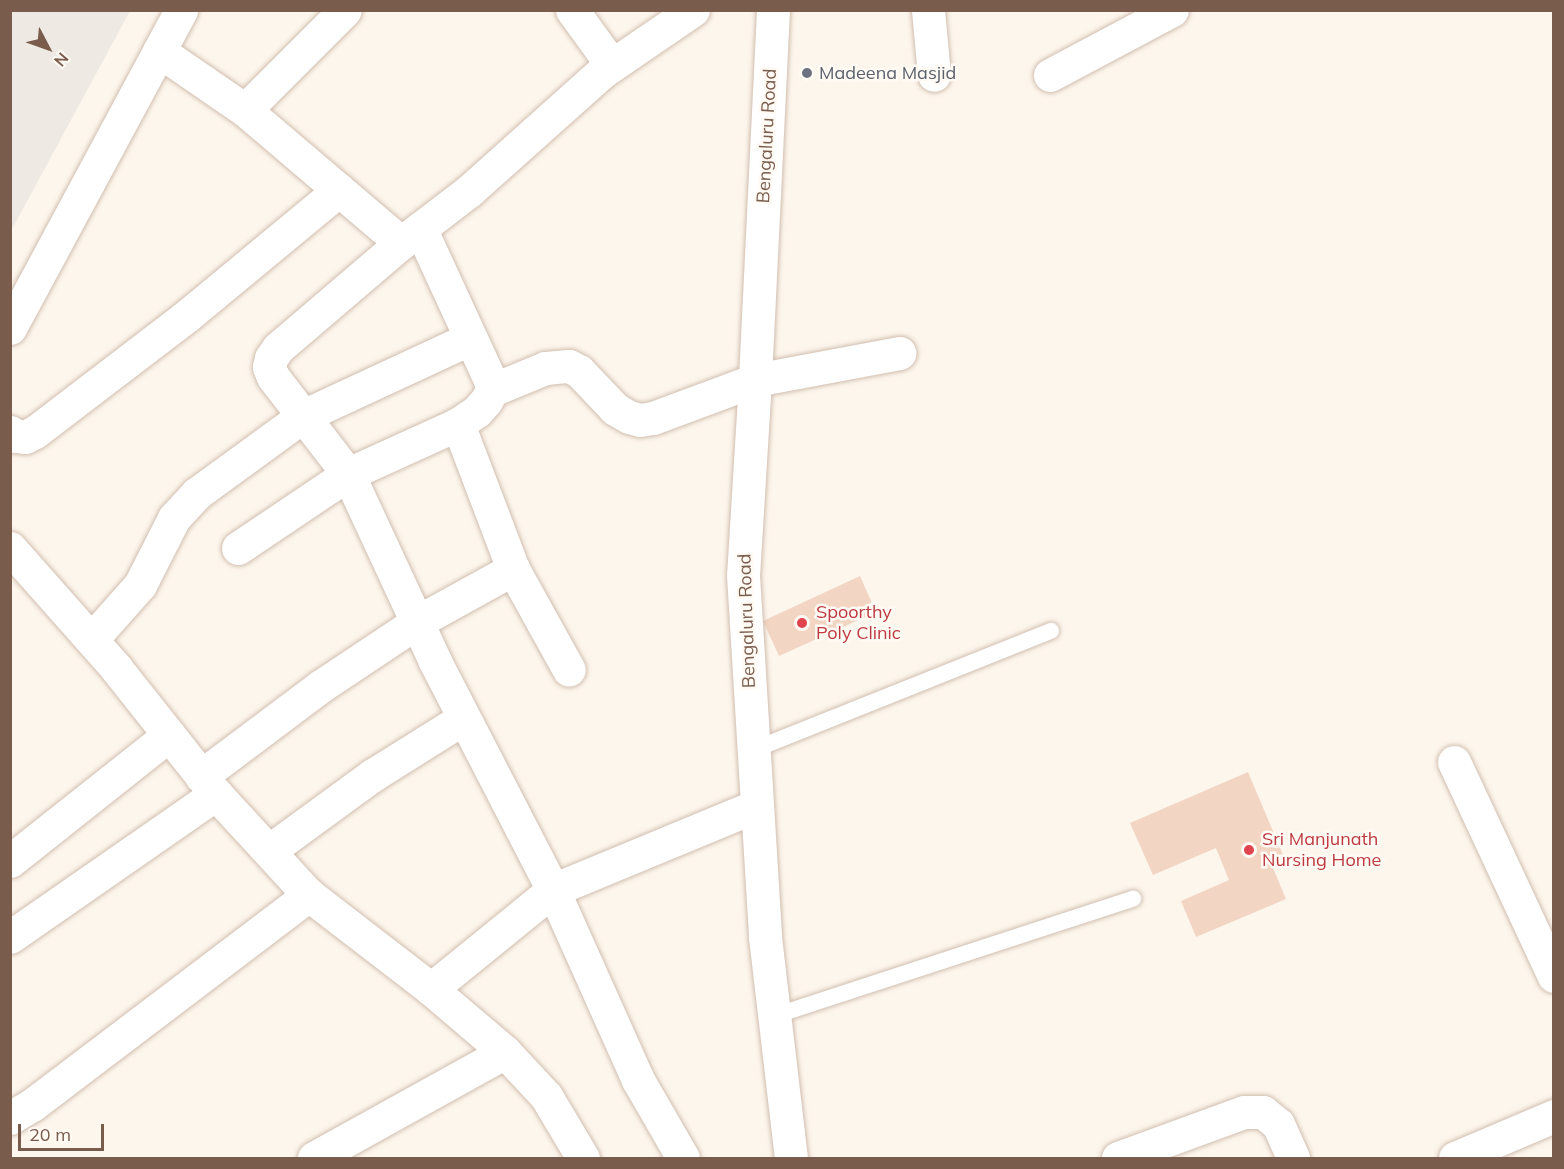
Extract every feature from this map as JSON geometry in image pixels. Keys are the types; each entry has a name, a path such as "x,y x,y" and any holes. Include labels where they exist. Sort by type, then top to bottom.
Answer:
{"street":[{"path":"10,328 181,10"},
{"path":"245,110 345,10"},
{"path":"572,10 612,65"},
{"path":"683,1158 638,1080 553,890 464,718 348,474 273,377 269,367 271,358 278,348 411,235 469,192 612,65 693,10"},
{"name":"Bengaluru Road","path":"773,10 743,575 765,937 791,1158"},
{"path":"928,10 934,75"},
{"path":"1050,75 1172,10"},
{"path":"159,51 245,110 339,190 411,235 469,339 490,380 492,390"},
{"path":"10,432 16,436 25,436 35,432 188,315 339,190"},
{"path":"92,639 140,585 174,518 196,494 303,417 469,339"},
{"path":"238,548 348,474 458,423 477,411 492,390 545,368 569,366 579,371 615,409 640,420 653,418 755,380 899,353"},
{"path":"458,423 513,569 569,670"},
{"path":"17,569 92,639 208,785 309,895 431,989 505,1053 546,1096 583,1158"},
{"path":"10,937 208,785 321,686 417,622 513,569"},
{"path":"270,850 373,775 464,718"},
{"path":"10,861 169,735"},
{"path":"1454,762 1554,976"},
{"path":"431,989 553,890 756,806"},
{"path":"10,1118 32,1105 309,895"},
{"path":"315,1158 505,1053"},
{"path":"1118,1158 1244,1112 1263,1112 1278,1124 1293,1158"},
{"path":"1455,1158 1517,1147 1554,1116"}],"lane":[{"path":"753,750 1051,631"},
{"path":"774,1016 1133,899"}],"shaded area":[{"path":"10,11 130,11 11,231"}],"building":[{"path":"860,576 876,612 779,656 763,621"},
{"path":"1248,772 1286,862 1273,868 1286,899 1196,937 1181,901 1229,880 1216,848 1153,875 1130,823"}],"place":[{"name":"Madeena Masjid","path":"807,73"},
{"name":"Spoorthy Poly Clinic","path":"802,623"},
{"name":"Sri Manjunath Nursing Home","path":"1249,850"}]}
